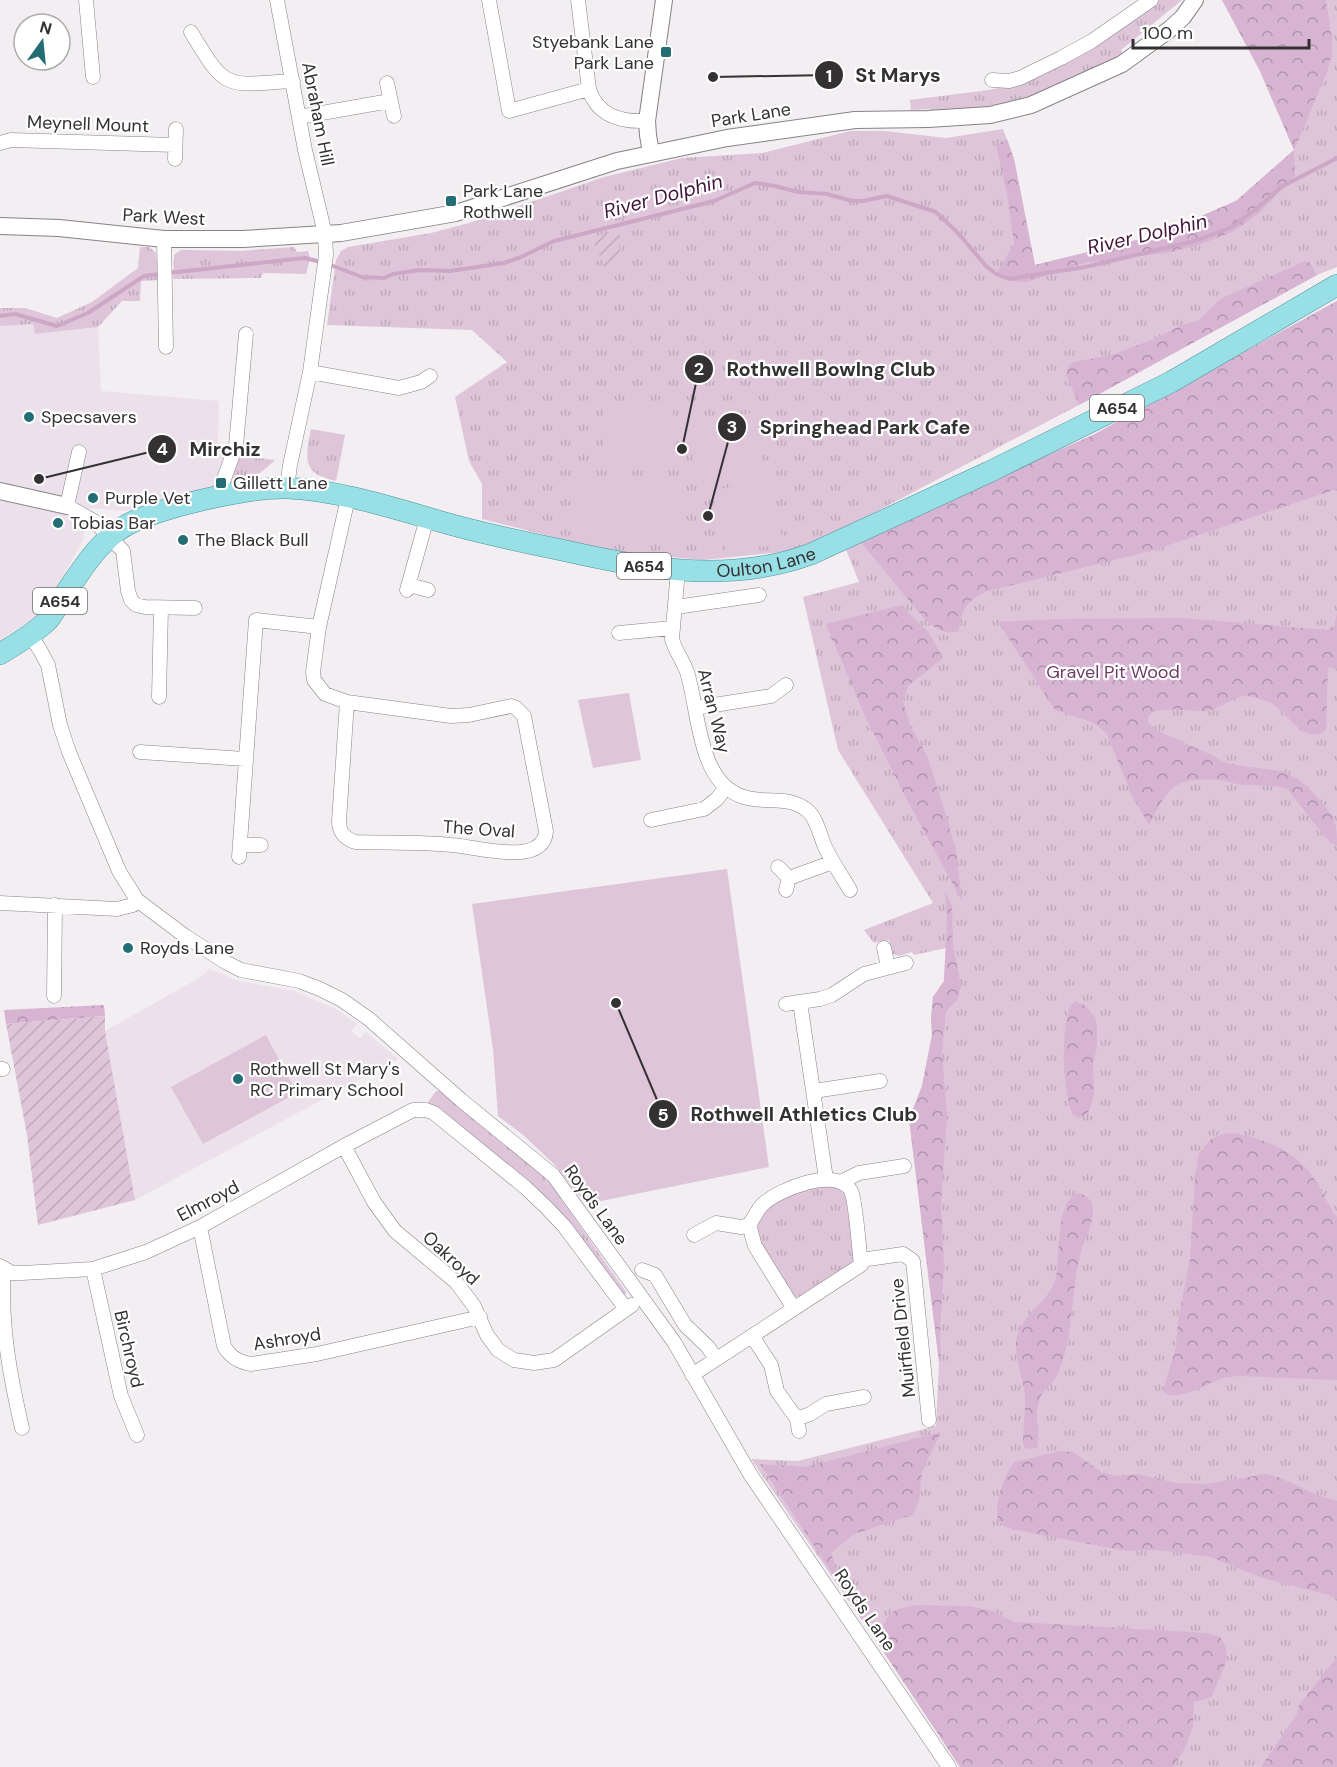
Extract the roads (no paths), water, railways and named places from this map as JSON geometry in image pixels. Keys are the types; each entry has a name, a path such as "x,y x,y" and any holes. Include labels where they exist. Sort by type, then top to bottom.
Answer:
{"main road":[{"name":"Oulton Lane","path":"287,488 382,505 480,533 587,557 678,570 726,572 755,570 785,564 811,555 1171,382 1337,285"},
{"name":"A654","path":"0,654 30,635 49,619 86,563 110,536 123,526 137,519 217,498 253,491 287,488"}],"street":[{"path":"86,0 93,77"},
{"name":"Abraham Hill","path":"277,0 299,117 325,234"},
{"path":"489,0 510,111 589,89"},
{"path":"578,0 592,100 605,113 623,120 647,121"},
{"path":"651,153 647,121 664,0"},
{"path":"992,80 1009,81 1020,78 1061,58 1092,41 1150,0"},
{"name":"Park Lane","path":"325,234 375,229 456,213 579,172 651,153 727,138 855,120 990,115 1031,105 1122,64 1170,29 1183,17 1195,0"},
{"path":"191,32 215,71 228,81 240,84 292,81"},
{"path":"387,83 394,116"},
{"path":"299,117 390,101"},
{"name":"Meynell Mount","path":"0,143 11,140 175,152 176,129"},
{"name":"Park West","path":"0,226 59,228 164,238 243,239 325,234"},
{"path":"287,488 310,372 326,255 325,234"},
{"path":"164,238 166,347"},
{"path":"217,498 236,446 246,334"},
{"path":"310,372 399,388 421,382 431,376"},
{"path":"67,506 79,452"},
{"path":"0,491 67,506 94,521 123,551 128,591 131,600 136,604 145,607 195,608"},
{"name":"The Oval","path":"347,702 339,821 341,832 349,840 452,844 501,853 537,848 544,841 546,831 524,716 516,708 505,706 470,715 451,716 347,702 325,694 314,680 319,627 348,498"},
{"path":"427,518 408,587 428,590"},
{"name":"Arran Way","path":"678,570 676,607 672,628 674,649 687,673 709,766 726,787"},
{"path":"676,607 759,595"},
{"path":"159,697 160,608"},
{"path":"261,845 239,851 257,614 319,627"},
{"path":"618,630 672,628"},
{"name":"Royds Lane","path":"30,635 48,665 60,724 73,761 119,870 137,900 185,936 241,970 299,981 342,1000 369,1019 461,1100 553,1175 674,1342 750,1474 949,1767"},
{"path":"695,708 772,702 786,686"},
{"path":"140,752 245,759"},
{"path":"651,820 704,809 717,799 726,787 741,796 796,803 809,812 833,862 850,890"},
{"path":"778,867 787,884 833,862"},
{"path":"0,903 117,909 133,905 137,900"},
{"path":"54,996 55,905"},
{"path":"884,948 888,967"},
{"path":"786,1004 832,995 864,974 906,963"},
{"path":"800,1002 826,1179"},
{"path":"814,1090 880,1081"},
{"name":"Elmroyd","path":"2,1268 22,1274 93,1269 146,1252 200,1227 344,1146 419,1109 434,1113 526,1188 564,1226 626,1309"},
{"name":"Oakroyd","path":"344,1146 374,1202 395,1231 456,1282 466,1294 480,1317 487,1335 498,1350 514,1360 534,1363 554,1360 642,1299"},
{"path":"841,1182 859,1173 904,1166"},
{"path":"692,1375 861,1265 852,1192 841,1182 826,1179 791,1188 778,1194 762,1205 749,1225 741,1227 716,1223 694,1235"},
{"path":"749,1225 755,1246 794,1309"},
{"name":"Ashroyd","path":"200,1227 224,1346 228,1353 242,1363 250,1364 317,1354 480,1317"},
{"name":"Muirfield Drive","path":"861,1260 899,1254 909,1250 914,1265 929,1420"},
{"path":"2,1268 2,1340 22,1428"},
{"name":"Birchroyd","path":"93,1269 121,1396 137,1435"},
{"path":"642,1270 655,1275 685,1325 708,1347 716,1359"},
{"path":"752,1336 771,1365 777,1391 798,1425 826,1404 864,1397"}],"waterway":[{"name":"River Dolphin","path":"328,264 362,277 384,278 393,274 420,270 450,271 504,263 554,241 714,201 755,183 798,192 827,194 852,201 887,196 936,212 958,233 986,266 996,274 1009,279 1085,267 1195,241 1230,228 1281,187 1337,158"},
{"name":"River Dolphin","path":"168,273 305,258 321,262"},
{"name":"River Dolphin","path":"0,316 15,314 57,326 88,313 144,276 160,274"}],"place":[{"name":"Styebank Lane Park Lane","path":"666,52"},
{"name":"St Marys","path":"713,77"},
{"name":"Park Lane Rothwell","path":"451,201"},
{"name":"Specsavers","path":"29,417"},
{"name":"Rothwell Bowlng Club","path":"682,449"},
{"name":"Mirchiz","path":"39,479"},
{"name":"Gillett Lane","path":"221,483"},
{"name":"Purple Vet","path":"93,498"},
{"name":"Springhead Park Cafe","path":"708,516"},
{"name":"Tobias Bar","path":"58,523"},
{"name":"The Black Bull","path":"183,540"},
{"name":"Royds Lane","path":"128,948"},
{"name":"Rothwell Athletics Club","path":"616,1003"},
{"name":"Rothwell St Mary's RC Primary School","path":"238,1079"}],"park label":[{"name":"Gravel Pit Wood","path":"1113,672"}]}
